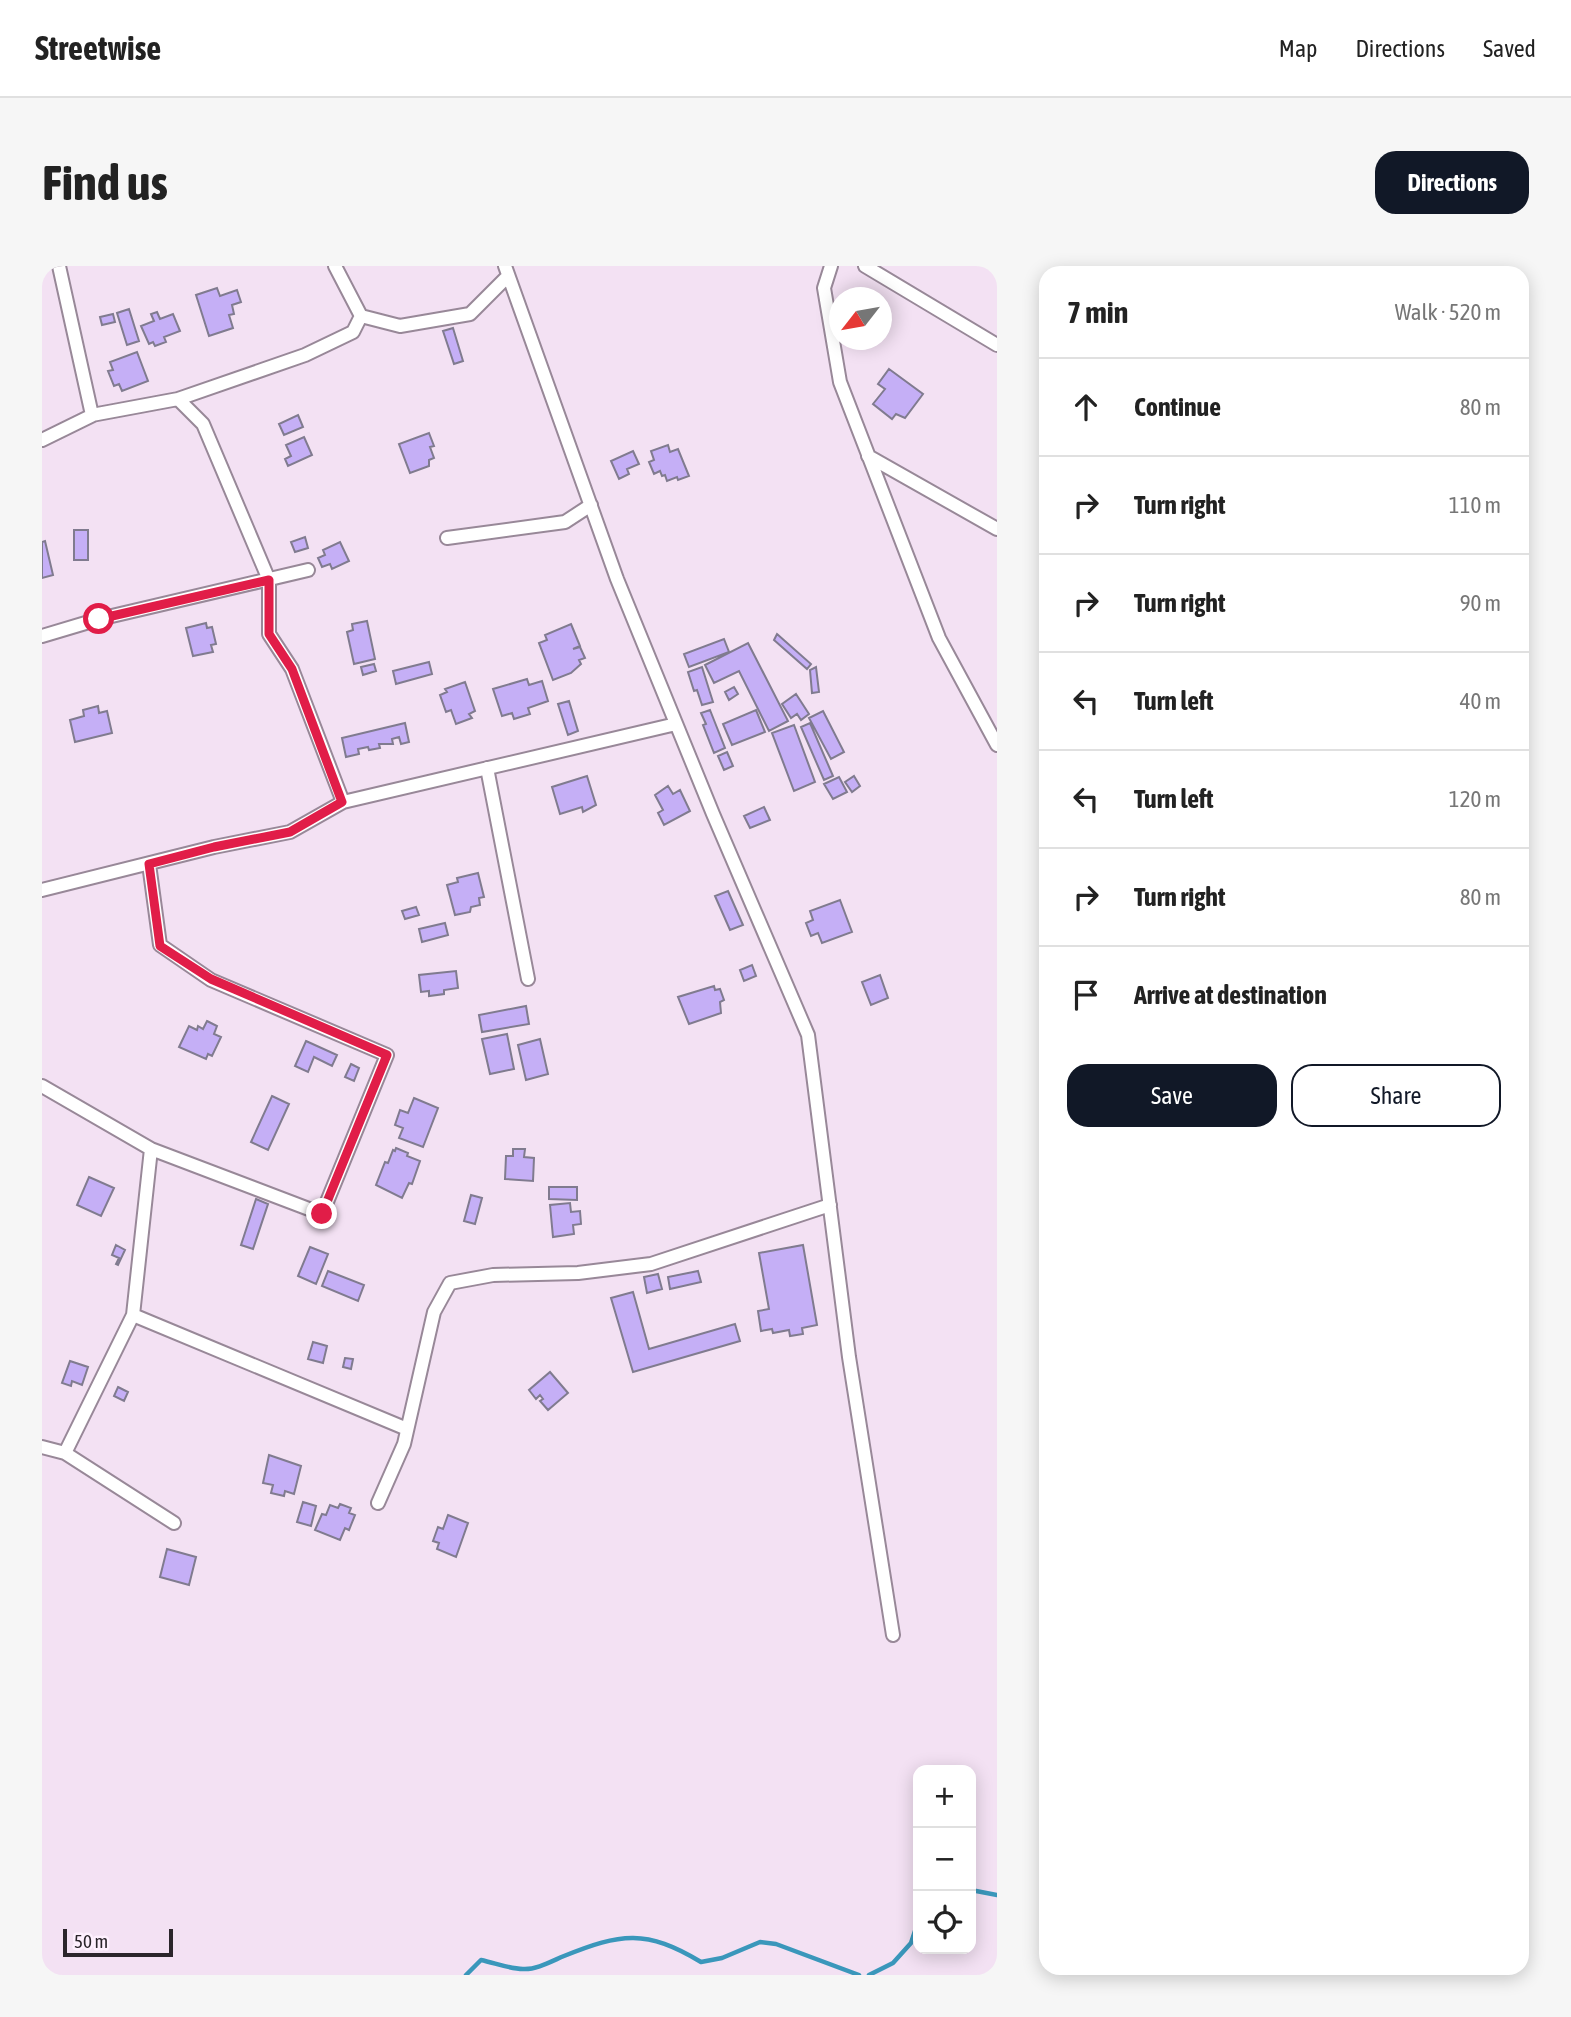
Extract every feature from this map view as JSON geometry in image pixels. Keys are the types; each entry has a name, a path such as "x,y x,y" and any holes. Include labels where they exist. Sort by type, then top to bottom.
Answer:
{"street":[{"path":"59,266 92,415 95,414"},
{"path":"335,266 361,316 400,326 470,314 507,271 617,579 808,1035 849,1357 893,1635"},
{"path":"831,266 824,288 840,382 939,638 997,745"},
{"path":"865,266 997,345"},
{"path":"42,440 95,414 178,399 305,355 353,332 361,316"},
{"path":"178,399 203,424 269,580 269,634 292,669 342,802"},
{"path":"869,456 997,529"},
{"path":"447,538 565,522 591,505"},
{"path":"42,636 99,619 308,570"},
{"path":"42,890 214,847 290,832 342,802 677,724"},
{"path":"487,768 528,978"},
{"path":"42,1086 151,1149 322,1214 387,1055 211,979 160,946 149,864"},
{"path":"65,1453 133,1315 151,1149"},
{"path":"378,1503 404,1444 434,1312 450,1283 493,1275 578,1273 651,1264 830,1205"},
{"path":"133,1315 407,1429"},
{"path":"42,1447 65,1453 174,1522"}],"building":[{"path":"217,288 220,296 237,290 241,302 232,305 234,314 229,315 233,328 209,336 196,295"},
{"path":"129,309 139,341 127,345 117,313"},
{"path":"157,312 160,319 173,314 180,331 164,337 166,342 155,346 153,342 149,344 141,326 154,321 151,314"},
{"path":"113,314 115,322 102,325 100,317"},
{"path":"453,328 463,361 454,364 443,331"},
{"path":"137,352 148,381 122,391 119,384 114,386 108,371 113,370 110,362"},
{"path":"889,369 923,394 905,418 896,414 892,419 873,404 885,389 878,384"},
{"path":"298,415 303,427 284,435 279,424"},
{"path":"429,433 434,446 430,447 434,458 429,460 429,466 410,473 399,444"},
{"path":"304,437 312,455 288,466 285,459 291,456 286,445"},
{"path":"668,445 670,452 678,449 689,476 667,481 660,471 654,474 649,462 654,460 651,451"},
{"path":"633,451 639,464 627,469 629,474 619,479 611,461"},
{"path":"74,530 88,530 88,560 74,560"},
{"path":"305,537 308,548 295,552 291,542"},
{"path":"45,541 53,575 42,578 42,542"},
{"path":"340,542 349,561 332,569 330,564 322,567 318,558 325,555 323,550"},
{"path":"367,621 375,659 354,664 347,632 353,630 352,624"},
{"path":"206,623 207,628 212,627 216,644 211,645 213,652 193,656 186,628"},
{"path":"571,624 580,646 573,649 580,647 585,658 579,660 581,664 571,673 553,680 539,643 547,640 545,635"},
{"path":"777,634 811,664 807,669 774,640"},
{"path":"724,639 729,652 689,667 684,654"},
{"path":"748,643 788,721 769,731 739,671 714,683 705,665"},
{"path":"429,662 432,674 396,684 393,671"},
{"path":"374,664 376,671 363,675 361,667"},
{"path":"702,667 713,702 702,705 688,672"},
{"path":"816,667 819,692 812,693 810,670"},
{"path":"527,679 529,685 542,681 548,701 528,708 530,714 514,719 512,713 502,716 493,689"},
{"path":"465,682 475,711 469,714 472,718 456,724 451,710 446,712 440,695 447,692 445,689"},
{"path":"734,687 738,694 729,700 725,692"},
{"path":"796,694 809,714 801,720 797,714 791,718 782,704"},
{"path":"569,701 578,731 568,735 558,704"},
{"path":"98,706 99,713 107,711 112,733 75,742 70,720 84,716 83,710"},
{"path":"710,710 725,748 714,753 701,713"},
{"path":"756,710 765,732 732,745 723,724"},
{"path":"823,711 844,752 831,759 809,718"},
{"path":"405,723 409,742 401,744 399,737 392,739 393,744 379,744 380,748 369,750 368,747 358,749 359,754 346,757 342,738"},
{"path":"810,723 833,776 824,780 801,727"},
{"path":"794,725 815,782 794,791 772,733"},
{"path":"727,752 733,766 724,770 718,756"},
{"path":"587,776 596,805 583,812 582,807 560,814 552,787"},
{"path":"854,776 860,786 852,792 845,782"},
{"path":"839,777 847,792 833,799 824,784"},
{"path":"668,786 673,794 680,790 690,811 664,825 658,813 663,810 655,795"},
{"path":"764,807 770,820 750,828 744,816"},
{"path":"478,873 484,897 479,898 480,905 471,907 470,912 455,915 447,885 458,882 457,878"},
{"path":"728,891 743,925 730,930 715,896"},
{"path":"840,900 852,932 822,943 818,933 811,936 806,923 813,920 810,911"},
{"path":"416,907 419,915 405,919 402,911"},
{"path":"445,923 448,935 422,942 419,929"},
{"path":"752,965 756,976 744,981 740,970"},
{"path":"456,971 458,988 429,996 429,991 421,992 419,975"},
{"path":"880,975 888,998 871,1005 862,982"},
{"path":"714,986 715,990 720,989 724,1000 720,1002 721,1013 689,1024 678,997"},
{"path":"526,1006 529,1024 482,1032 479,1015"},
{"path":"207,1021 217,1026 214,1034 221,1037 212,1056 208,1054 206,1059 179,1047 189,1026 197,1030 198,1026 203,1029"},
{"path":"507,1034 514,1069 490,1074 482,1039"},
{"path":"540,1039 548,1074 526,1080 518,1045"},
{"path":"306,1041 337,1055 332,1066 314,1057 308,1072 295,1066"},
{"path":"351,1064 359,1068 354,1081 345,1077"},
{"path":"272,1096 289,1104 268,1150 251,1142"},
{"path":"414,1098 438,1108 423,1147 399,1138 403,1128 395,1125 400,1110 408,1113"},
{"path":"396,1148 420,1161 412,1184 409,1183 402,1198 376,1185 385,1162 388,1163"},
{"path":"513,1149 525,1149 524,1157 534,1158 533,1181 505,1179 506,1156 513,1156"},
{"path":"89,1177 114,1188 101,1216 77,1205"},
{"path":"549,1187 577,1187 577,1200 549,1199"},
{"path":"471,1195 482,1198 475,1224 464,1221"},
{"path":"256,1199 268,1204 253,1249 241,1245"},
{"path":"570,1203 571,1212 580,1211 581,1224 573,1225 574,1234 553,1237 550,1205"},
{"path":"116,1245 125,1250 118,1265 116,1264 119,1258 112,1255"},
{"path":"803,1245 817,1325 802,1328 803,1334 790,1336 789,1330 773,1333 772,1329 761,1331 758,1311 769,1309 759,1253"},
{"path":"310,1247 328,1254 316,1284 298,1276"},
{"path":"328,1271 364,1285 358,1301 322,1286"},
{"path":"698,1271 701,1282 670,1289 668,1277"},
{"path":"658,1274 662,1289 647,1293 644,1277"},
{"path":"633,1292 649,1349 735,1324 740,1341 633,1372 611,1298"},
{"path":"313,1342 327,1346 323,1363 308,1359"},
{"path":"345,1358 353,1359 351,1369 343,1367"},
{"path":"70,1361 88,1367 82,1385 72,1381 71,1386 62,1383"},
{"path":"550,1372 568,1393 548,1410 540,1401 543,1399 540,1395 536,1399 529,1390"},
{"path":"118,1387 128,1392 124,1401 114,1396"},
{"path":"269,1455 301,1466 294,1494 285,1491 284,1496 271,1493 273,1485 263,1483"},
{"path":"303,1502 316,1506 311,1526 297,1522"},
{"path":"340,1504 351,1508 349,1513 355,1515 349,1530 345,1528 340,1540 315,1530 322,1514 326,1515 330,1505 338,1508"},
{"path":"448,1515 468,1523 456,1557 437,1549 439,1543 433,1541 438,1527 443,1529"},
{"path":"167,1549 196,1557 189,1585 160,1577"}],"waterway":[{"path":"976,1891 997,1895"},
{"path":"869,1975 893,1963 913,1937"},
{"path":"466,1975 481,1960 528,1969 584,1948 633,1938 664,1944 701,1962 722,1958 760,1942 776,1944 859,1975"}],"route":[{"path":"99,619 269,580 269,634 292,669 342,802 290,832 214,847 149,864 160,946 211,979 387,1055 322,1214"}]}
